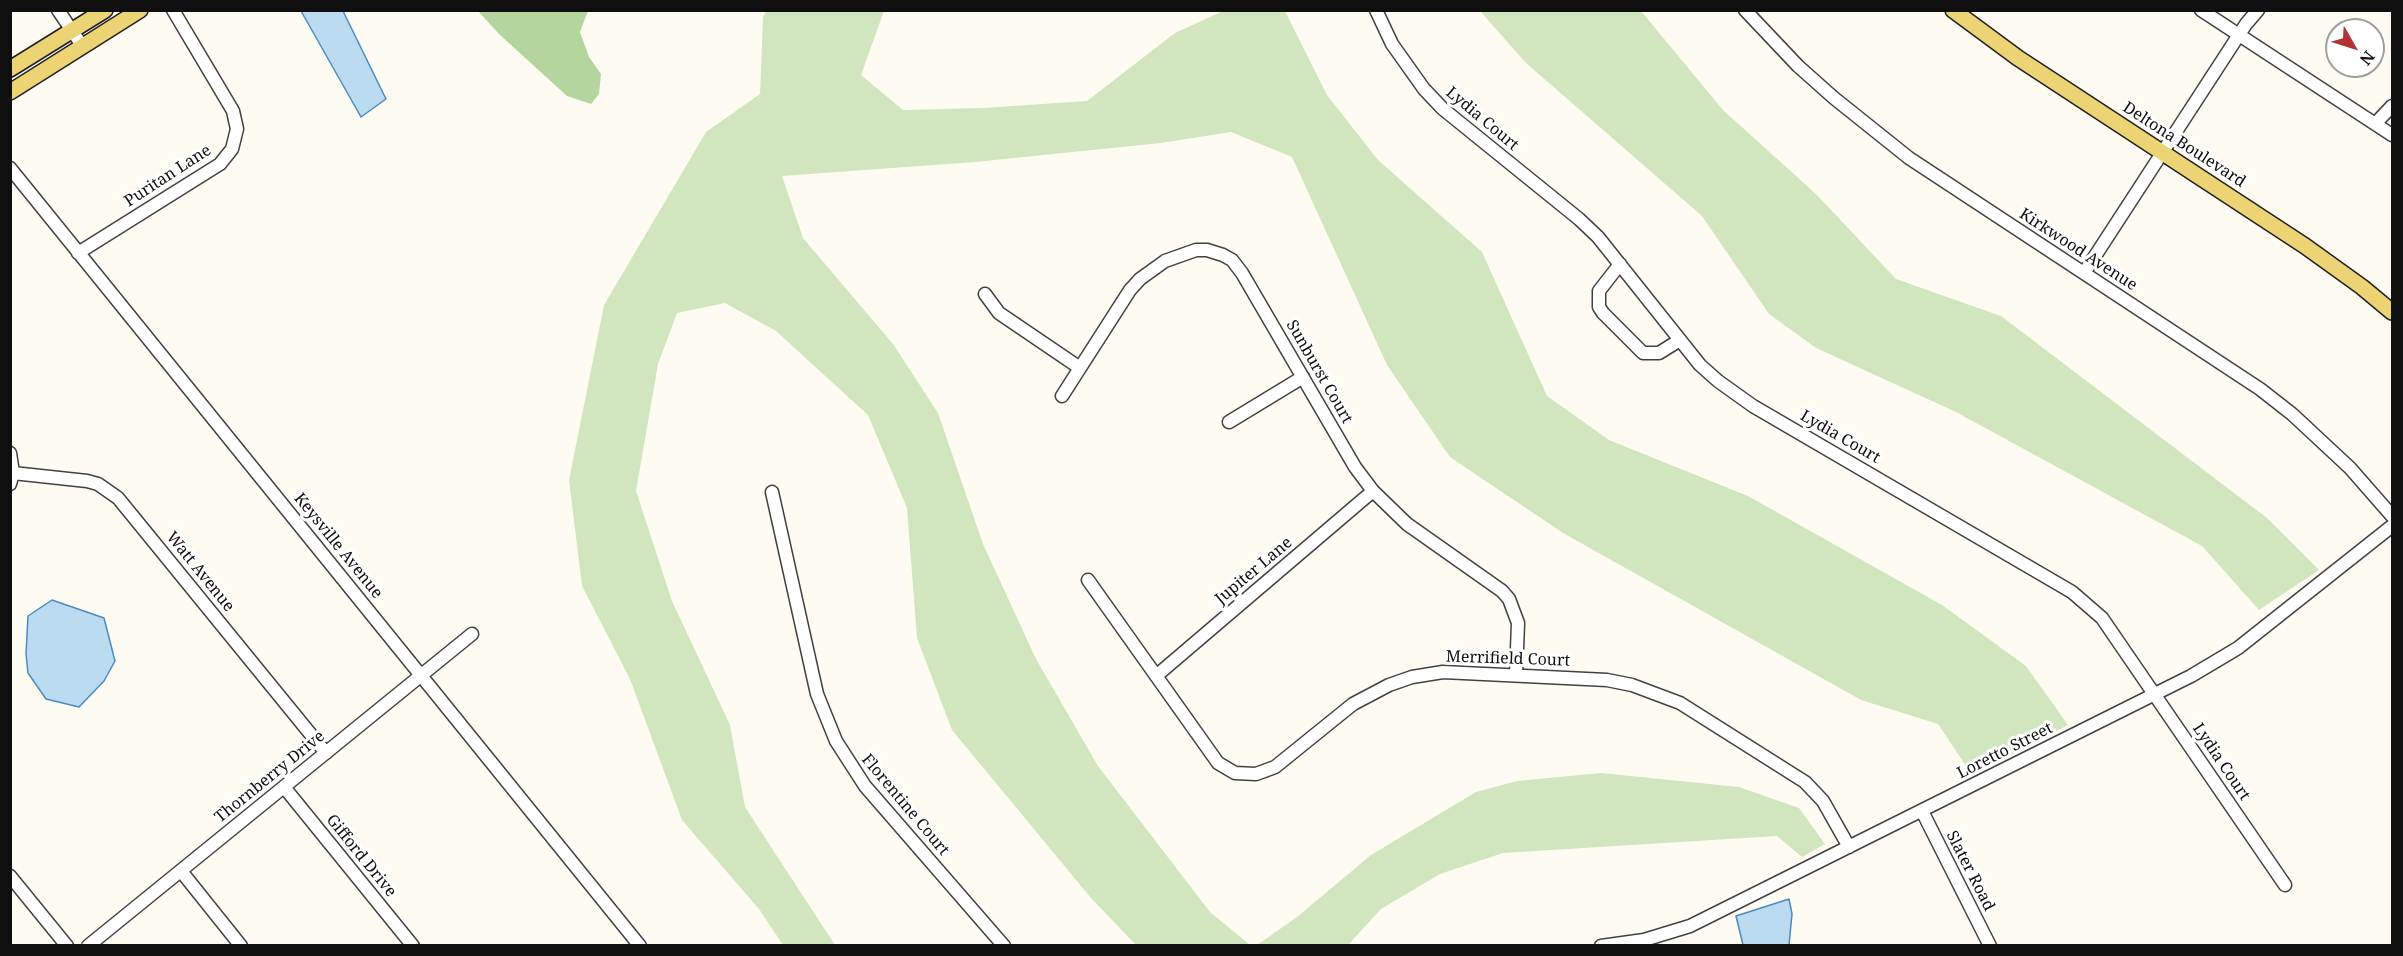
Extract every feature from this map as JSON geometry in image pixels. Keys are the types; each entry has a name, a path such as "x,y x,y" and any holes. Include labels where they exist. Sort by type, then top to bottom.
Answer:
{"main road":[{"path":"10,69 105,10"},
{"path":"10,92 140,10"},
{"name":"Deltona Boulevard","path":"1953,10 1998,44 2324,259 2392,312"}],"street":[{"path":"58,10 83,46"},
{"name":"Puritan Lane","path":"78,253 220,164 232,149 237,129 233,111 173,10"},
{"name":"Lydia Court","path":"1376,10 1392,44 1407,67 1436,102 1579,219 1620,264 1700,364 1735,395 2072,592 2102,618 2156,694 2284,885"},
{"name":"Kirkwood Avenue","path":"1745,10 1798,66 1872,130 1942,181 2260,389 2292,414 2350,468 2392,516"},
{"path":"2201,10 2392,135"},
{"path":"2084,273 2239,35 2258,10"},
{"path":"2375,124 2392,106"},
{"name":"Keysville Avenue","path":"10,168 640,945"},
{"name":"Sunburst Court","path":"1062,396 1130,290 1140,279 1165,261 1196,250 1207,250 1223,255 1238,267 1355,467 1373,491 1407,525 1502,591 1509,599 1518,623 1516,675"},
{"path":"1620,264 1599,291 1599,307 1603,313 1643,353 1659,353 1680,340"},
{"path":"985,294 999,314 1080,368"},
{"path":"1229,422 1304,378"},
{"path":"10,453 12,478"},
{"name":"Watt Avenue","path":"12,478 87,481 104,487 118,498 326,753"},
{"name":"Jupiter Lane","path":"1156,676 1373,491"},
{"name":"Florentine Court","path":"772,492 817,693 836,741 865,786 1004,945"},
{"name":"Loretto Street","path":"1601,945 1644,940 1690,926 2213,664 2238,648 2392,526"},
{"name":"Merrifield Court","path":"1088,580 1218,763 1235,773 1245,775 1266,772 1353,704 1389,685 1412,677 1443,672 1607,680 1632,685 1680,703 1805,782 1823,801 1849,847"},
{"name":"Thornberry Drive","path":"88,945 472,634"},
{"name":"Gifford Drive","path":"284,787 413,945"},
{"name":"Slater Road","path":"1922,811 1990,945"},
{"path":"181,871 241,945"},
{"path":"10,876 67,945"}],"green space":[{"path":"478,11 588,11 580,32 589,57 601,74 599,94 591,104 567,96 499,34"},
{"path":"766,11 884,11 861,75 903,110 983,108 1087,101 1175,33 1223,11 1285,11 1327,95 1378,160 1482,252 1547,396 1609,440 1748,496 1942,605 2026,666 2068,725 1972,775 1938,724 1861,700 1563,533 1450,457 1387,365 1292,157 1231,132 1161,143 975,162 782,176 803,238 893,344 938,413 983,544 1036,659 1098,766 1210,912 1250,945 1136,945 1091,898 952,730 917,638 907,508 868,415 776,331 725,303 677,313 658,364 636,491 672,601 730,725 745,807 835,945 783,945 759,909 682,820 630,679 582,586 569,480 604,305 706,132 760,94 763,17"},
{"path":"1480,11 1641,11 1723,110 1816,194 1896,279 2001,316 2267,518 2319,570 2259,610 2202,546 1956,412 1816,348 1769,314 1702,216 1526,63"},
{"path":"1601,773 1739,787 1799,808 1825,844 1802,857 1777,836 1503,853 1440,874 1381,909 1348,945 1257,945 1297,917 1371,855 1476,792 1517,781"}],"water":[{"path":"301,11 343,11 386,99 361,117"},
{"path":"52,600 104,618 115,661 104,681 79,707 46,699 28,673 26,654 28,616"},
{"path":"1789,899 1792,914 1789,945 1743,945 1736,916"}]}
